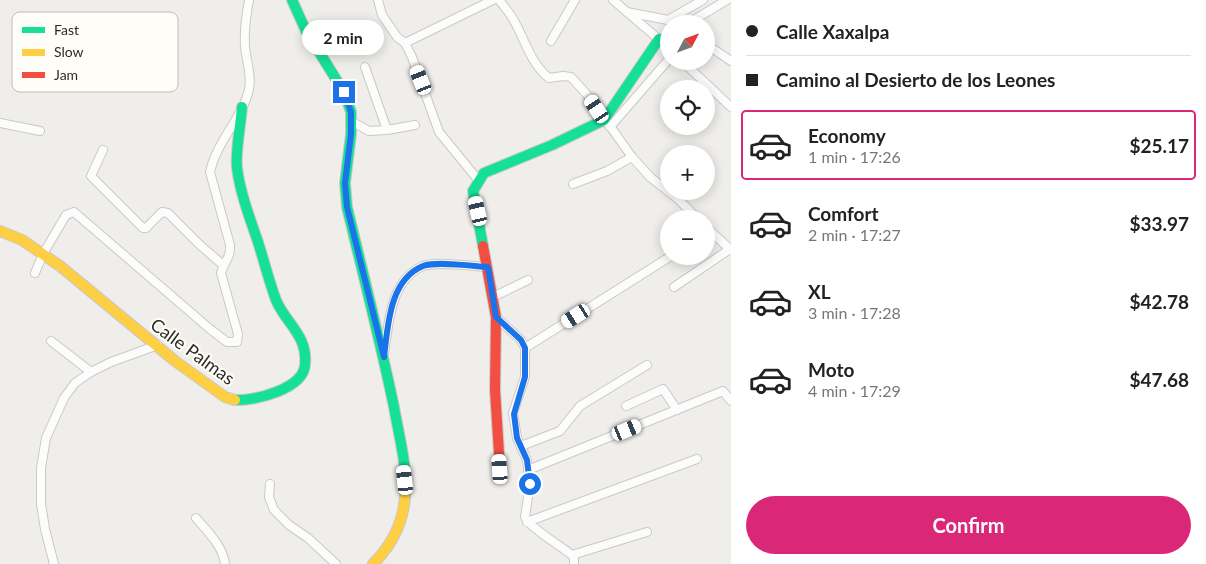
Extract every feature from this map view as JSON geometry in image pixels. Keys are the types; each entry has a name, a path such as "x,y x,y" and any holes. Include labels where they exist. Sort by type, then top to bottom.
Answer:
{"street":[{"name":"Calle Palmas","path":"35,273 43,254 66,215 74,212 210,329 228,342 236,342 238,334 221,273 223,265 231,254 230,245 210,172 212,161 246,100 250,86 245,47 245,22 249,0"},
{"path":"292,0 306,31 344,92 351,112 351,134 345,183 347,207 384,357 403,458 406,500 403,515 395,536 387,549 373,564"},
{"path":"378,0 382,15 397,37 405,43 421,80 439,132 450,148 480,181"},
{"path":"405,43 493,0"},
{"path":"499,0 513,19 530,54 543,73 550,78 570,77 590,98 632,157 650,177 689,210"},
{"path":"551,41 575,0"},
{"path":"607,123 659,39 612,0"},
{"path":"681,15 703,0"},
{"path":"702,15 727,0"},
{"path":"627,12 660,20"},
{"path":"715,50 731,61"},
{"path":"365,67 387,130"},
{"path":"500,469 495,390 496,317 473,191 484,173 607,123 660,68"},
{"path":"692,70 731,107"},
{"name":"Calle Palmas","path":"43,254 76,278 123,318 225,397 246,400 284,389 294,383 301,376 305,366 300,336 278,302 249,214 238,168 242,107"},
{"path":"351,122 370,131 414,125"},
{"path":"0,123 40,131"},
{"path":"103,150 91,176 128,214 143,228 162,212 168,213 223,265"},
{"path":"573,184 607,171 632,157"},
{"path":"0,231 22,240 43,254"},
{"path":"674,287 730,249 715,235"},
{"path":"525,348 660,262"},
{"path":"384,357 389,322 397,290 407,276 424,266 454,264 488,267"},
{"path":"493,297 528,280"},
{"path":"496,317 521,340 525,348 525,377 514,414 517,438 527,460 530,484 525,513 527,522 572,555 574,564"},
{"path":"51,341 90,372"},
{"path":"54,564 41,504 41,468 46,438 64,398 75,383 90,372 111,362 158,345"},
{"path":"520,446 560,431 580,406 647,365"},
{"path":"626,406 663,389 677,410"},
{"path":"528,470 724,390 731,401"},
{"path":"527,522 697,459"},
{"path":"270,484 269,497 274,510 288,525 308,538 336,564"},
{"path":"196,518 220,550 225,564"},
{"path":"572,555 646,532"}],"traffic: fast":[{"path":"292,0 306,31 344,92 351,112 351,134 345,183 347,207 394,407 404,463 405,497"},
{"path":"483,246 473,191 484,173 552,145 604,120 659,39"},
{"path":"235,400 244,400 277,392 296,381 305,365 305,355 300,338 276,300 240,186 237,168 237,146 242,107"}],"traffic: slow":[{"path":"0,231 22,240 60,266 175,361 225,397 235,400"},
{"path":"373,564 386,549 395,534 402,516 405,497"}],"traffic: jam":[{"path":"483,246 496,317 495,390 500,469"}],"route":[{"path":"344,92 351,112 351,134 345,183 347,207 384,357 389,322 397,290 407,276 424,266 454,264 488,267 496,317 521,340 525,348 525,377 514,414 517,438 527,460 530,484"}]}
